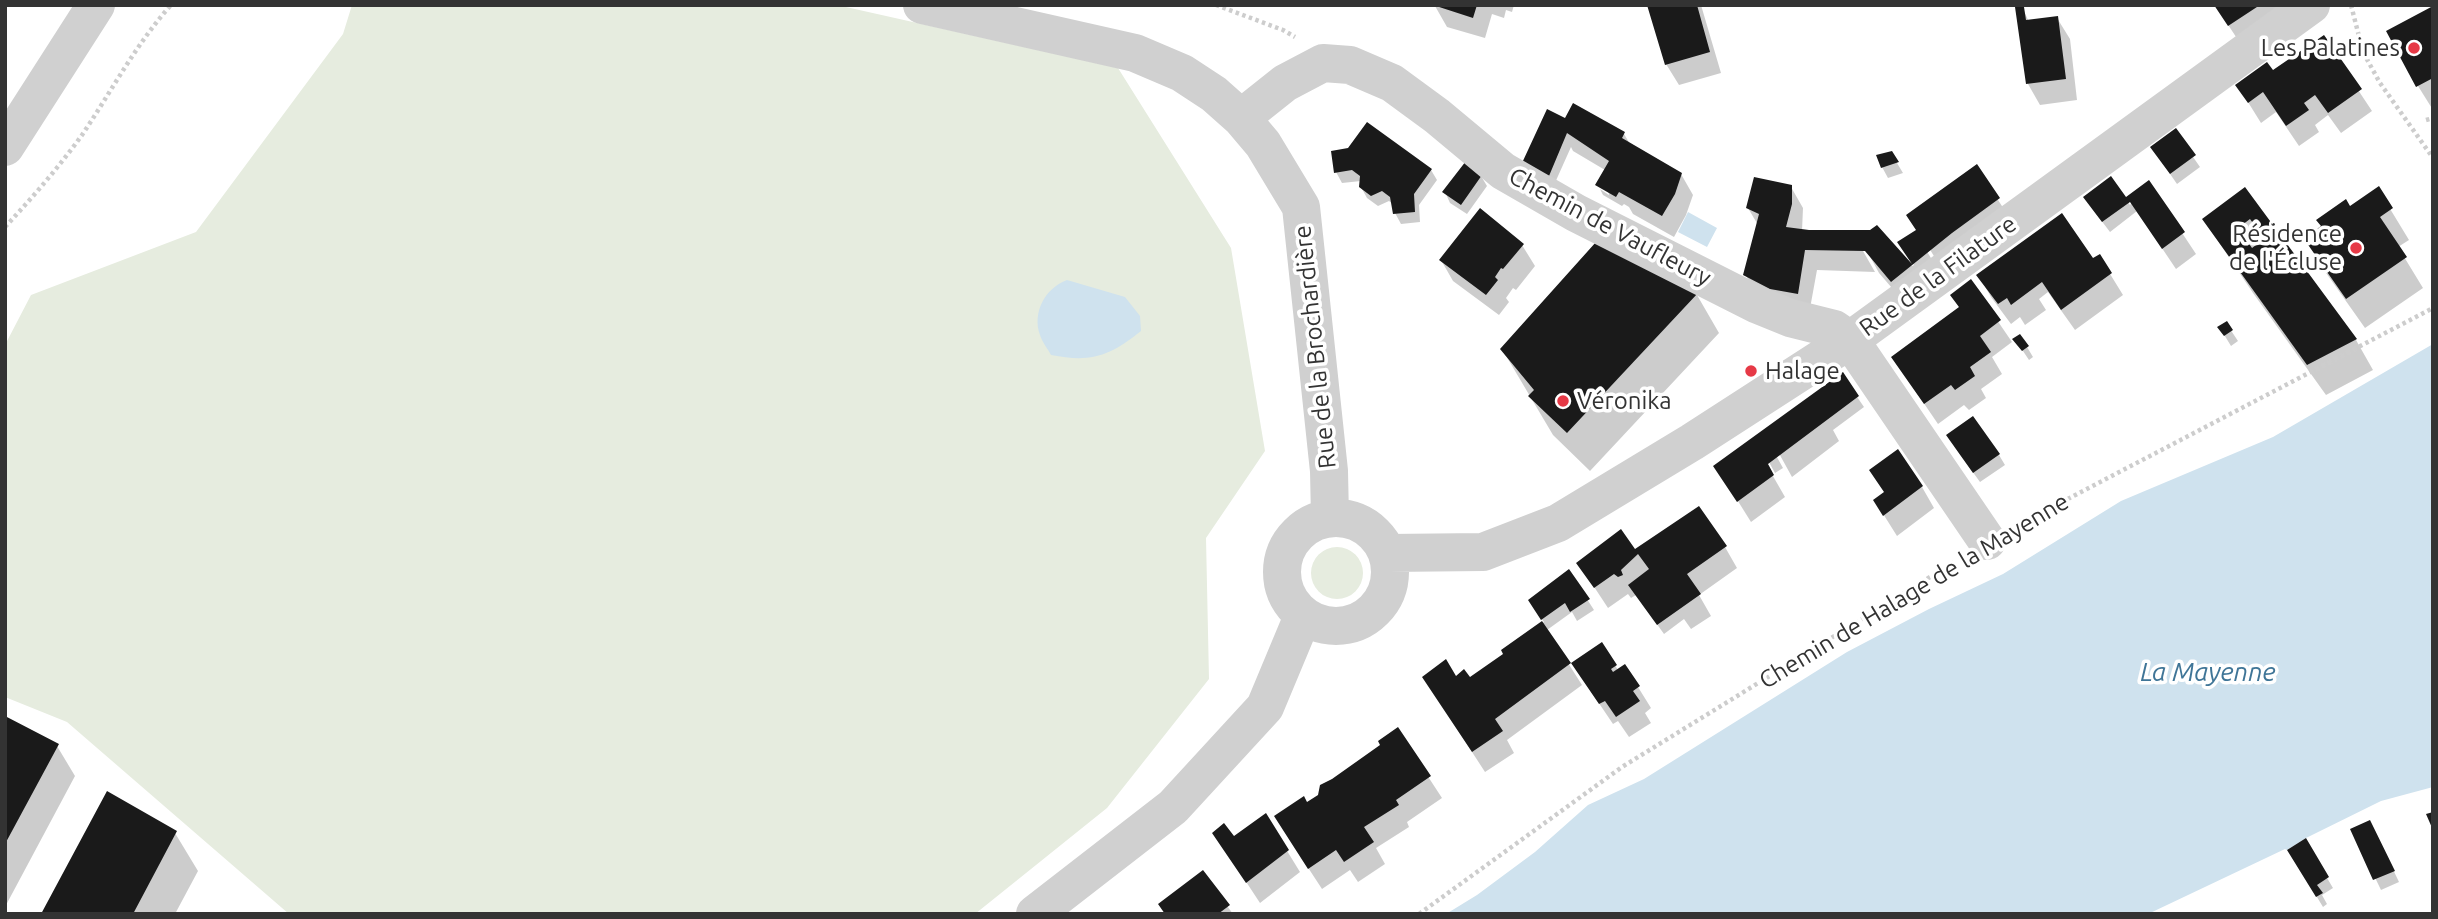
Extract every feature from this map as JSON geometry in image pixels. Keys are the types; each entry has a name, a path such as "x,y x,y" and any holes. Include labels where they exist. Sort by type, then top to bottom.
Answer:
{"street":[{"path":"5,147 96,5"},
{"name":"Rue de la Brochardière","path":"922,5 1135,53 1182,73 1214,94 1241,118 1263,144 1301,207 1329,471 1330,518"},
{"name":"Rue de la Filature","path":"1388,553 1483,552 1558,523 1692,442 1850,340 2311,5"},
{"path":"1241,118 1285,83 1323,63 1338,64"},
{"name":"Chemin de Vaufleury","path":"1338,64 1350,65 1392,83 1503,171 1576,213 1758,305 1790,318 1834,329 1850,340"},
{"path":"1850,340 1987,541"},
{"path":"1330,518 1348,519 1365,525 1379,537 1388,553 1390,584 1385,598 1375,611 1363,620 1348,626 1317,624 1303,616 1290,603 1283,585 1284,558 1297,534 1312,523 1330,518"},
{"path":"1035,914 1173,807 1265,707 1303,616"}],"path":[{"path":"5,226 32,198 81,136 152,26 171,5"},
{"path":"1216,5 1283,30 1338,64"},
{"path":"2351,5 2363,52 2380,83 2433,158"},
{"path":"2426,120 2433,118"},
{"name":"Chemin de Halage de la Mayenne","path":"1419,914 1622,766 1987,541 2433,308"}],"shaded area":[{"path":"352,5 837,5 1118,68 1231,248 1265,451 1206,538 1209,679 1107,808 975,914 289,914 67,722 5,697 5,345 31,295 196,232 343,34"},
{"path":"1337,547 1356,554 1363,573 1356,592 1337,599 1318,592 1311,573 1318,554"}],"water":[{"path":"1688,212 1717,228 1707,247 1678,232"},
{"path":"1067,280 1125,297 1140,316 1141,331 1109,352 1089,358 1051,355 1040,335 1039,310 1052,289"},
{"name":"La Mayenne","path":"2433,344 2433,787 2381,801 2287,850 2148,914 1446,914 1477,895 1535,852 1588,805 1644,779 1847,652 2003,574 2121,501 2273,437"}],"building":[{"path":"1433,5 1477,5 1473,18"},
{"path":"1647,5 1697,5 1710,52 1665,65"},
{"path":"2214,5 2260,5 2228,26"},
{"name":"Les Palatines","path":"2433,6 2433,78 2416,87 2386,31"},
{"path":"2015,7 2024,7 2026,20 2058,16 2066,79 2026,84"},
{"path":"2324,35 2362,89 2328,113 2315,95 2304,103 2309,110 2286,126 2263,92 2248,103 2235,85 2267,62 2273,70"},
{"path":"1573,103 1625,132 1622,138 1682,173 1675,194 1662,216 1619,192 1616,197 1595,185 1609,161 1567,133 1549,176 1522,163 1547,109 1565,118"},
{"path":"1367,122 1432,169 1414,194 1415,212 1393,214 1390,197 1382,191 1371,196 1359,187 1360,176 1352,170 1334,173 1331,151 1348,148"},
{"path":"2176,128 2196,155 2170,174 2150,147"},
{"path":"1892,151 1899,162 1881,168 1876,155"},
{"path":"1466,161 1482,175 1461,205 1442,192"},
{"path":"1977,164 2000,198 1891,282 1865,251 1805,250 1798,294 1770,289 1743,275 1759,214 1746,208 1754,177 1792,185 1792,204 1786,227 1809,230 1870,230 1877,225 1912,264 1897,242 1916,230 1906,215"},
{"path":"2111,176 2126,197 2149,180 2185,232 2162,249 2130,202 2102,222 2083,197"},
{"name":"Résidence de l'Écluse","path":"2379,186 2393,208 2380,217 2407,257 2346,299 2304,239 2321,226 2316,220 2346,199 2350,206"},
{"path":"2245,187 2357,339 2307,365 2202,219","holes":["2250,219 2264,239 2252,248 2238,228"]},
{"path":"1480,208 1524,244 1503,269 1501,268 1495,277 1498,280 1486,295 1439,260"},
{"path":"2062,213 2093,258 2100,254 2112,273 2061,310 2042,282 2011,305 2007,298 1998,304 1976,275"},
{"path":"1596,242 1698,293 1567,433 1528,396 1534,390 1500,349"},
{"path":"1971,279 2001,320 1980,336 1991,352 1970,367 1975,376 1955,390 1951,385 1924,404 1891,357 1959,307 1950,295"},
{"path":"2227,321 2233,330 2224,336 2217,327"},
{"path":"2020,334 2029,346 2022,351 2012,339"},
{"path":"1843,372 1859,396 1768,464 1774,475 1737,502 1713,466"},
{"path":"1973,416 2000,454 1973,473 1946,435"},
{"path":"1898,449 1923,486 1883,516 1873,500 1884,492 1869,470"},
{"path":"1699,506 1727,546 1687,574 1701,594 1657,625 1628,585 1649,569 1638,554 1621,570 1623,575 1618,577 1614,574 1594,588 1576,563 1621,529 1635,549"},
{"path":"1569,569 1590,599 1570,612 1565,603 1541,620 1528,600"},
{"path":"1542,621 1571,663 1495,719 1503,731 1472,752 1422,677 1446,659 1456,676 1464,669 1470,677 1503,654 1501,650"},
{"path":"1602,642 1617,665 1611,669 1613,672 1625,664 1640,686 1633,691 1640,701 1616,717 1605,701 1599,704 1571,663"},
{"path":"5,716 59,744 5,844"},
{"path":"1398,727 1431,776 1396,800 1399,805 1364,827 1374,842 1344,862 1336,850 1308,869 1274,816 1304,796 1307,802 1318,795 1320,785 1380,745 1378,741"},
{"path":"107,791 177,831 133,914 41,914"},
{"path":"2433,812 2433,830 2426,814"},
{"path":"1266,813 1289,850 1246,883 1212,833 1224,823 1234,836"},
{"path":"2370,820 2395,871 2373,880 2350,829"},
{"path":"2306,838 2329,877 2317,885 2323,893 2316,897 2287,850"},
{"path":"1203,870 1230,905 1218,914 1165,914 1158,904"}],"place":[{"name":"Les Palatines","path":"2414,48"},
{"name":"Résidence de l'Écluse","path":"2356,248"},
{"name":"Halage","path":"1751,371"},
{"name":"Véronika","path":"1563,401"}]}
